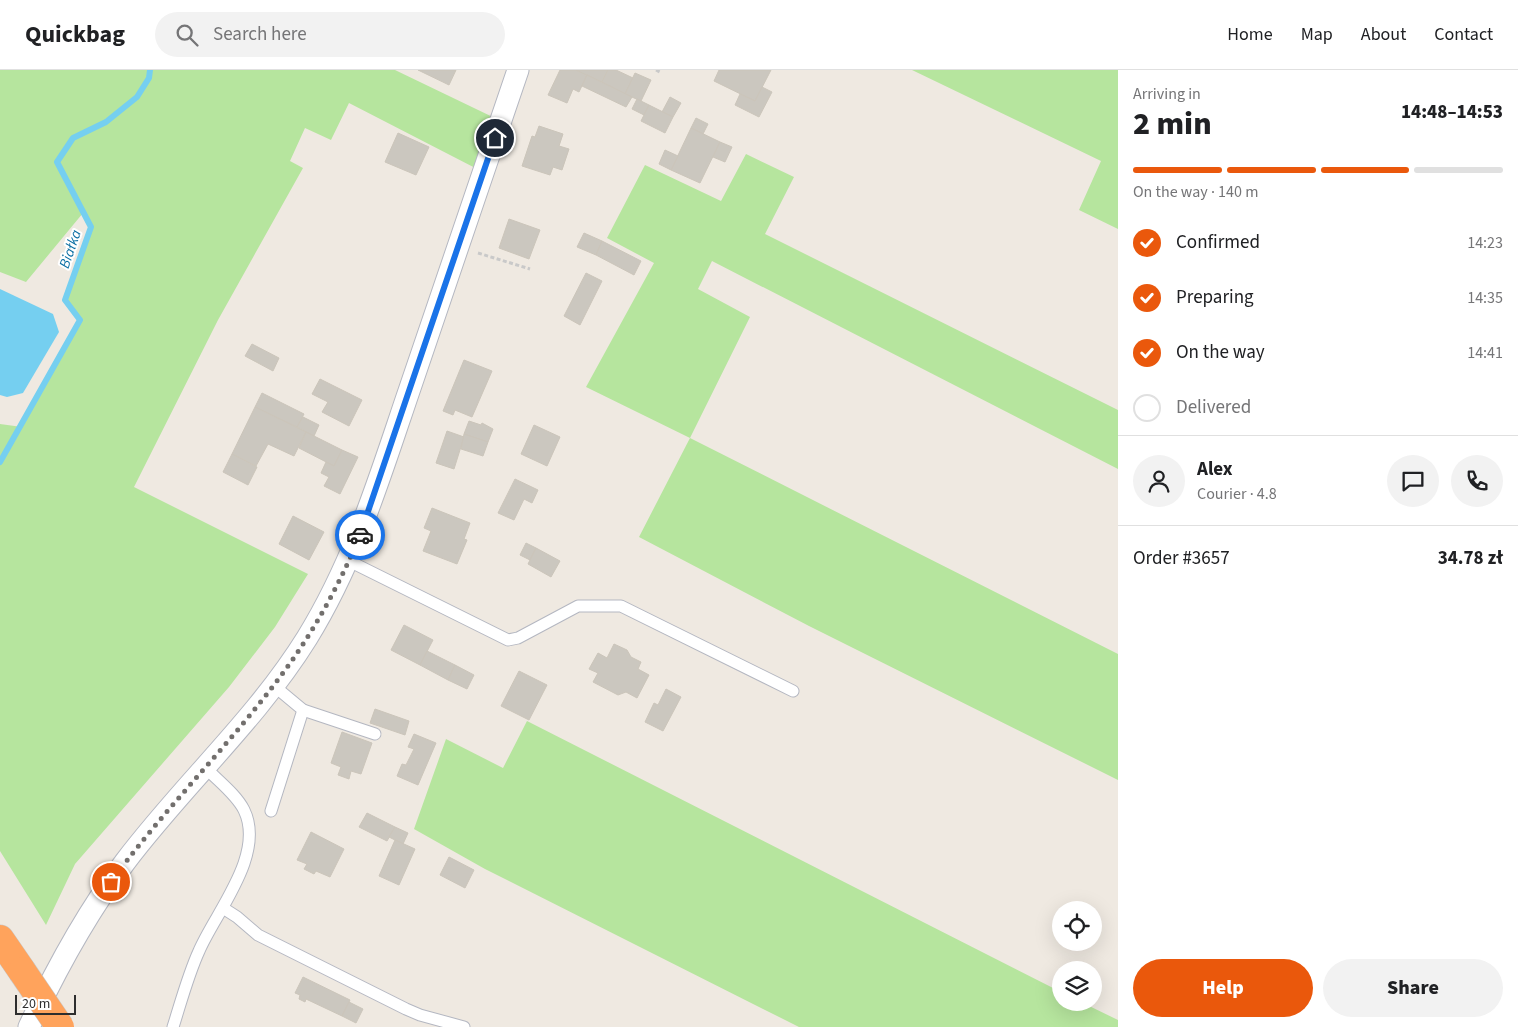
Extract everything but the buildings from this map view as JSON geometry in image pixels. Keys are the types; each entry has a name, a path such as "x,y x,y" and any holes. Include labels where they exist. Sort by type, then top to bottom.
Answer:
{"highway":[{"path":"0,939 60,1027"}],"street":[{"path":"29,1027 56,970 92,909 126,861 206,768 273,685 306,640 349,562 369,511 518,70"}],"lane":[{"path":"349,562 508,640 518,638 578,606 622,606 793,690"},
{"path":"273,685 303,710 375,734"},
{"path":"270,811 303,710"},
{"path":"173,1027 199,951 239,877 246,849 248,825 244,811 235,798 206,768"},
{"path":"223,908 238,917 258,935 406,1009 420,1015 464,1027"}],"path":[{"path":"458,247 530,269"}],"green space":[{"path":"0,70 395,70 501,121 483,172 349,103 331,140 305,128 290,161 303,168 218,320 134,487 308,574 275,627 229,687 75,864 46,925 0,851 0,424 22,427 80,320 65,300 91,227 83,213 26,282 0,272"},
{"path":"912,70 1118,70 1118,229 1079,210 1101,161"},
{"path":"746,154 794,177 765,234 1118,410 1118,469 712,261 698,289 750,317 690,438 586,387 654,263 607,238 645,165 721,201"},
{"path":"690,438 1118,654 1118,780 809,626 639,537"},
{"path":"527,721 1052,987 1052,1011 1099,1011 1118,1020 1118,1027 799,1027 485,869 414,829 446,739 503,768"}],"water":[{"path":"0,289 53,314 59,332 23,393 7,397 0,395"}],"waterway":[{"name":"Białka","path":"0,462 80,320 65,300 91,227 57,162 73,138 106,122 137,97 149,78 150,70"}],"way so far":[{"path":"111,882 144,839 206,768 280,678 306,640 338,586 360,535"}],"route":[{"path":"360,535 495,138"}]}
